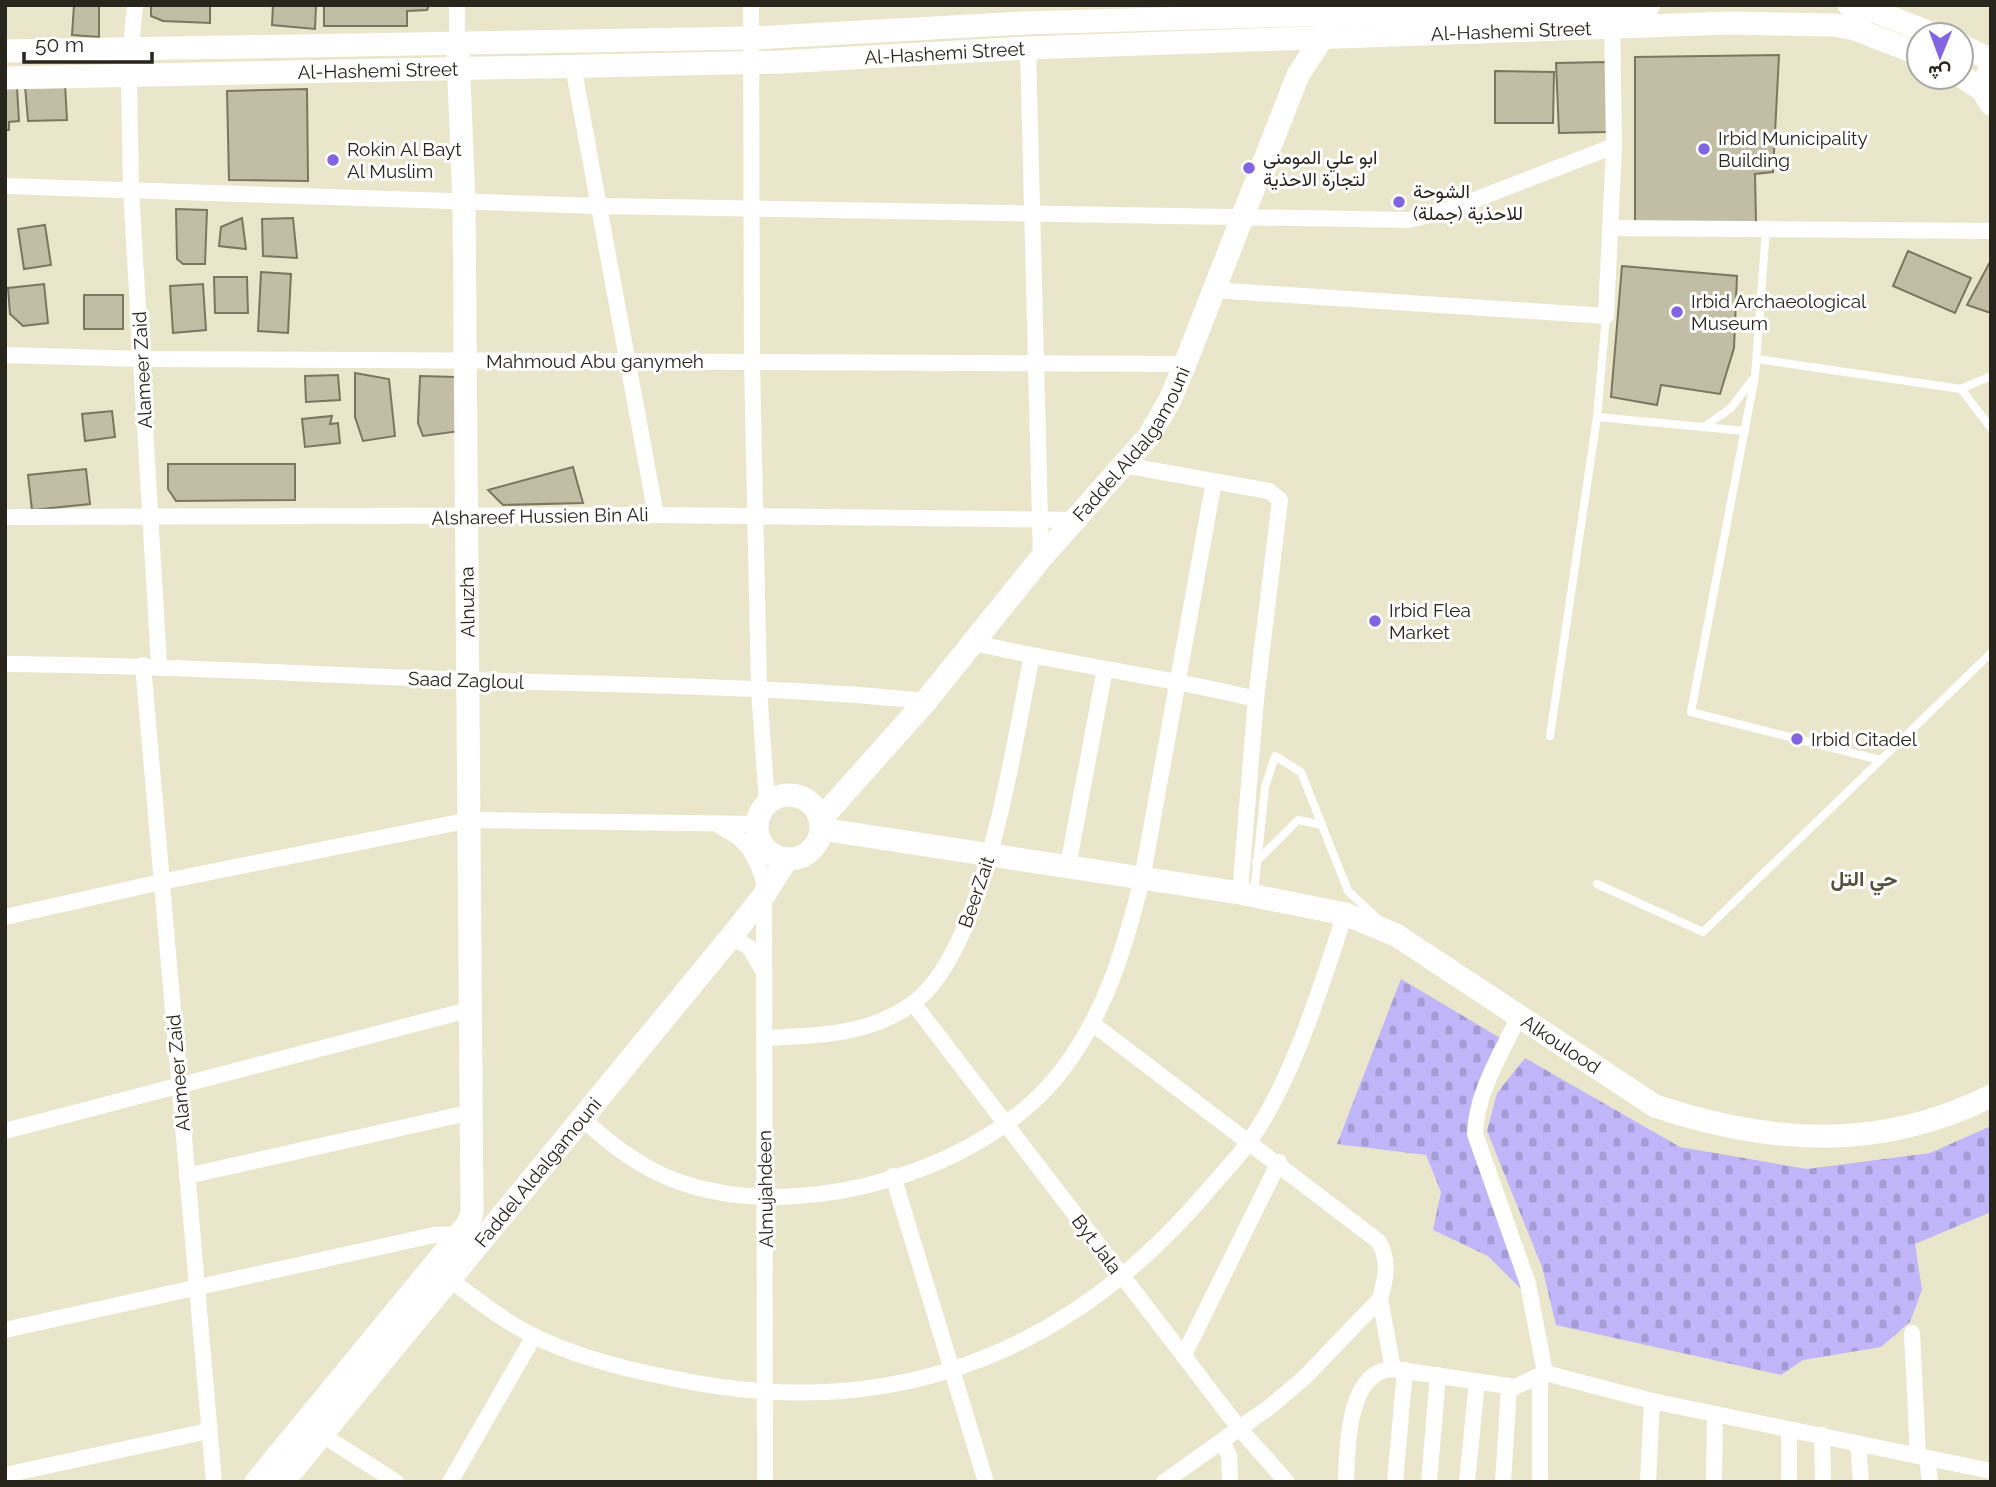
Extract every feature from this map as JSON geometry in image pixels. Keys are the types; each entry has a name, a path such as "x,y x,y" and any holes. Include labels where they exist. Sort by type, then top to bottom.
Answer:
{"main road":[{"name":"Al-Hashemi Street","path":"5,78 752,62 1028,48 1463,7 1550,7 1612,17 1649,5"},
{"path":"1849,5 1877,9 1905,22"},
{"name":"Al-Hashemi Street","path":"5,51 751,38 1024,14 1326,19 1612,17 1791,23 1834,25 1881,38 1905,48"},
{"name":"Faddel Aldalgamouni","path":"821,824 975,643 1041,558 1149,436 1161,417 1185,364 1298,75 1326,19"},
{"name":"Alnuzha","path":"457,43 464,202 474,1198"},
{"path":"130,75 131,47"},
{"path":"1975,52 1991,60"},
{"path":"787,795 808,801 821,824 814,848 797,858 787,859 768,852 761,844 762,814 787,795"},
{"name":"Alkoulood","path":"821,824 1247,894 1345,914 1396,935 1655,1106 1697,1120 1752,1132 1811,1138 1868,1136 1935,1119 1991,1096"},
{"name":"Faddel Aldalgamouni","path":"283,1482 450,1280 580,1116 731,937 764,895 787,859"},
{"path":"474,1198 478,1208 489,1214 510,1206"},
{"path":"256,1482 470,1221 474,1198"}],"street":[{"path":"131,47 135,5"},
{"name":"Alnuzha","path":"457,5 457,43"},
{"path":"5,917 161,882 470,820 714,824 762,814 752,363 751,5"},
{"path":"1213,290 1606,316 1614,145 1612,17"},
{"path":"1028,48 1041,558"},
{"path":"573,66 656,515"},
{"name":"Alameer Zaid","path":"130,75 131,190 150,517 151,665 161,882 195,1289 215,1482"},
{"path":"5,186 752,210 1424,218 1614,145"},
{"path":"1612,228 1991,231"},
{"name":"Mahmoud Abu ganymeh","path":"5,355 142,359 1185,364"},
{"path":"1123,465 1269,491 1280,500 1256,699 1247,894"},
{"path":"580,1116 619,1150 664,1176 714,1192 766,1198 842,1192 952,1154 1006,1123 1055,1079 1093,1024 1119,962 1142,878 1214,481"},
{"name":"Alshareef Hussien Bin Ali","path":"5,517 656,515 1074,520"},
{"path":"975,643 1032,656 1178,680 1256,699"},
{"name":"BeerZait","path":"764,1038 848,1032 913,1003 933,979 962,935 978,893 1032,656"},
{"name":"Saad Zagloul","path":"5,664 151,665 468,680 759,689 926,701"},
{"path":"1068,866 1105,668"},
{"name":"Almujahdeen","path":"714,824 738,835 752,849 762,874 764,895 767,1393 765,1482"},
{"path":"450,1280 534,1336 582,1355 649,1374 707,1386 767,1393 880,1388 954,1370 1037,1334 1123,1278 1188,1214 1250,1141 1275,1097 1305,1027 1345,914"},
{"path":"731,937 749,947 763,971"},
{"name":"Byt Jala","path":"913,1003 1239,1428 1287,1482"},
{"path":"5,1131 472,1009"},
{"path":"1518,1018 1483,1092 1476,1115 1475,1134 1528,1284 1543,1375 1540,1482"},
{"path":"1093,1024 1279,1162 1378,1241 1385,1252 1387,1265 1380,1299 1399,1369 1395,1482"},
{"path":"187,1176 472,1112"},
{"path":"1184,1355 1279,1162"},
{"path":"893,1176 986,1482"},
{"path":"5,1330 424,1237 460,1234"},
{"path":"1164,1482 1304,1378 1380,1299"},
{"path":"1912,1333 1923,1457 1930,1482"},
{"path":"450,1482 534,1336"},
{"path":"1346,1482 1348,1436 1366,1381 1376,1372 1399,1369 1509,1386 1521,1386 1543,1375 1715,1415 1991,1471"},
{"path":"1429,1482 1437,1375"},
{"path":"1467,1482 1476,1382"},
{"path":"1503,1482 1509,1386"},
{"path":"1648,1482 1651,1401"},
{"path":"1714,1482 1715,1415"},
{"path":"1789,1430 1789,1482"},
{"path":"5,1475 208,1431"},
{"path":"321,1434 396,1482"},
{"path":"1822,1435 1822,1482"},
{"path":"1222,1441 1229,1455 1230,1482"},
{"path":"1858,1443 1861,1482"},
{"path":"1958,1464 1961,1482"}],"lane":[{"path":"1766,229 1755,376 1691,712 1880,760"},
{"path":"1550,736 1597,417 1606,316"},
{"path":"1757,359 1961,389 1991,376"},
{"path":"1704,428 1731,408 1755,376"},
{"path":"1961,389 1991,428"},
{"path":"1597,417 1745,431"},
{"path":"1597,884 1703,932 1991,653"},
{"path":"1247,894 1256,862 1265,787 1275,757 1301,772 1348,891 1396,935"},
{"path":"1256,862 1298,820 1322,825"},
{"path":"1345,914 1348,891"}],"green space":[{"path":"1401,979 1502,1039 1475,1134 1527,1295 1488,1256 1433,1230 1441,1192 1426,1155 1337,1144"},
{"path":"1525,1058 1680,1147 1807,1169 1930,1153 1991,1126 1991,1212 1915,1244 1922,1290 1910,1322 1881,1347 1803,1360 1781,1375 1556,1325 1542,1267 1487,1131 1497,1093"}],"building":[{"path":"74,5 99,5 99,37 72,35"},
{"path":"151,5 210,5 210,23 163,21 151,16"},
{"path":"273,5 316,5 315,29 272,25"},
{"path":"324,5 429,5 427,10 407,11 407,26 324,26"},
{"name":"Irbid Municipality Building","path":"1779,55 1773,172 1755,174 1756,223 1635,222 1635,57"},
{"path":"1607,62 1607,132 1559,133 1556,63"},
{"path":"1495,71 1554,72 1553,123 1495,123"},
{"path":"65,84 67,120 28,121 25,86"},
{"path":"17,87 19,121 9,122 9,130 5,130 5,88"},
{"path":"307,89 308,181 229,180 227,91"},
{"path":"176,209 207,210 205,264 183,264 177,259"},
{"path":"242,218 246,249 219,246 221,227"},
{"path":"293,218 297,258 263,256 262,219"},
{"path":"45,225 51,265 24,269 18,229"},
{"path":"1908,251 1971,278 1955,313 1893,286"},
{"path":"1991,260 1991,313 1967,305"},
{"name":"Irbid Archaeological Museum","path":"1622,266 1737,276 1734,348 1720,394 1661,385 1657,405 1611,397"},
{"path":"261,272 291,274 288,333 258,331"},
{"path":"214,277 247,277 248,313 215,313"},
{"path":"44,284 48,323 23,326 10,314 8,288"},
{"path":"203,284 206,330 173,333 170,286"},
{"path":"84,295 123,295 123,329 84,329"},
{"path":"355,373 389,379 395,436 363,441 355,417"},
{"path":"338,375 340,400 306,402 305,376"},
{"path":"420,376 456,377 460,431 423,436 418,423"},
{"path":"112,411 115,437 85,441 82,414"},
{"path":"332,416 330,424 338,423 340,443 305,447 302,419"},
{"path":"168,464 295,464 295,500 176,501 168,489"},
{"path":"573,467 583,503 503,505 488,490"},
{"path":"86,469 90,504 32,510 28,475"}],"place":[{"name":"Irbid Municipality Building","path":"1704,149"},
{"name":"Rokin Al Bayt Al Muslim","path":"333,160"},
{"name":"ابو علي المومني لتجارة الاحذية","path":"1249,168"},
{"name":"الشوحة للاحذية (جملة)","path":"1399,202"},
{"name":"Irbid Archaeological Museum","path":"1677,312"},
{"name":"Irbid Flea Market","path":"1375,621"},
{"name":"Irbid Citadel","path":"1797,739"}],"district":[{"name":"حي التل","path":"1864,878"}]}
